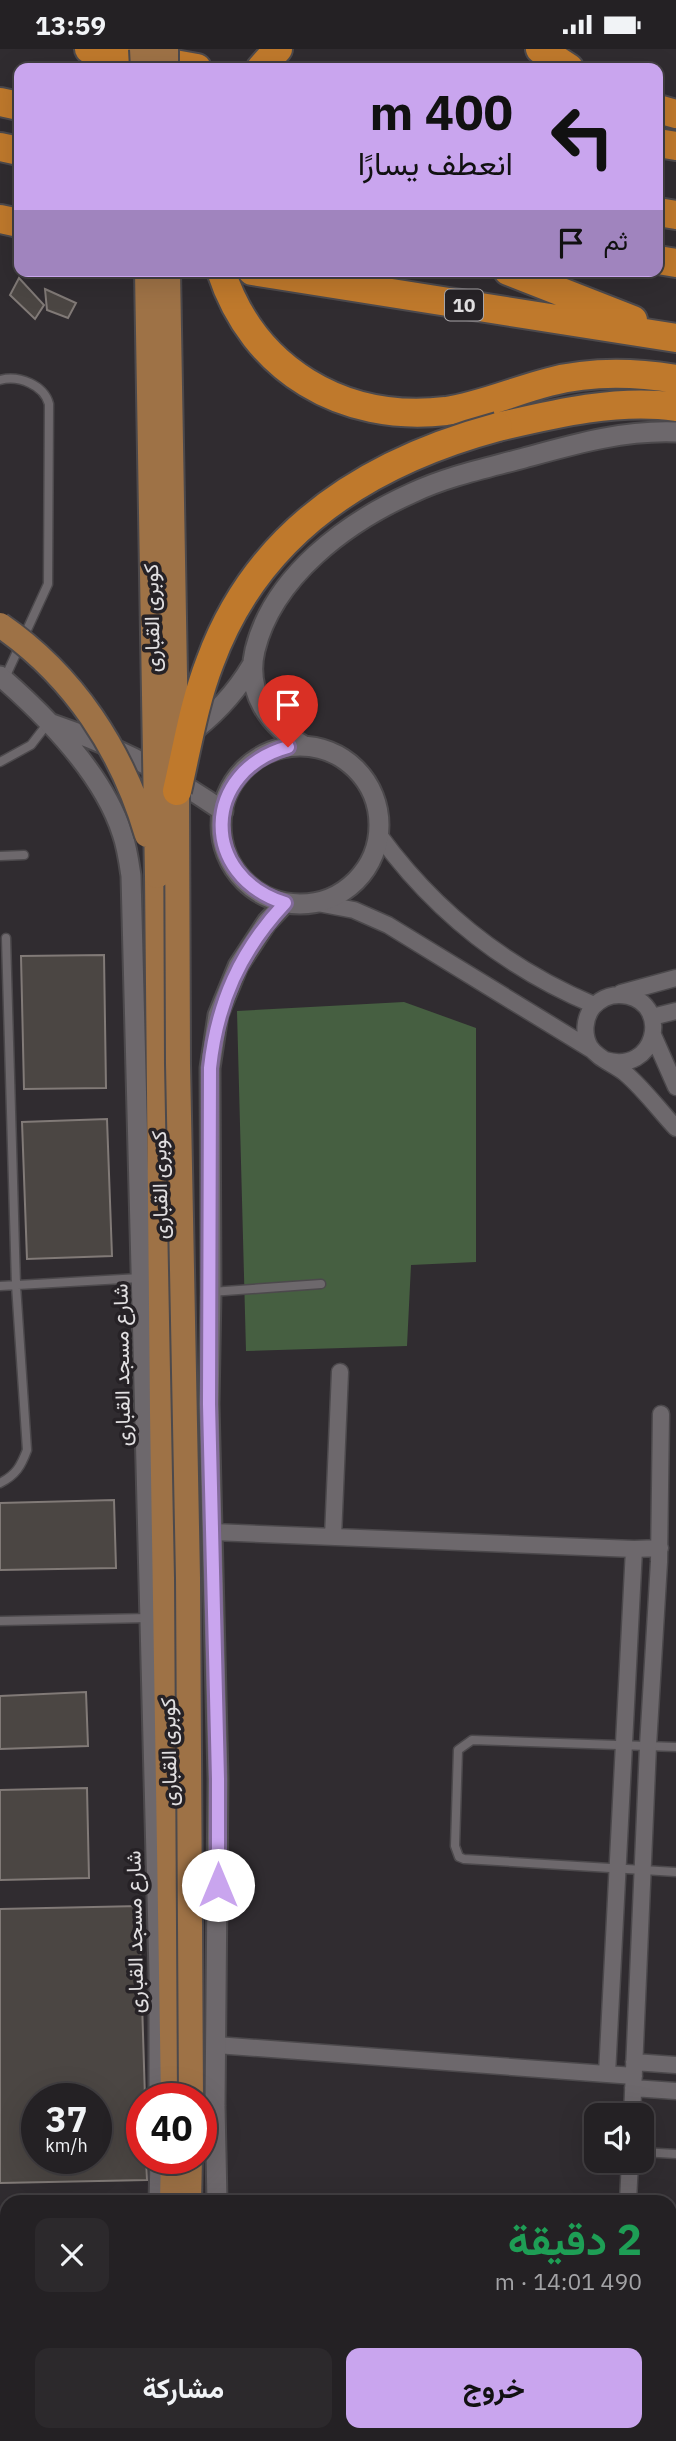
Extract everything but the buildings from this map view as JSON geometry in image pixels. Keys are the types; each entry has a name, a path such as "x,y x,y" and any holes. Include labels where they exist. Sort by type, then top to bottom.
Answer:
{"highway":[{"path":"89,49 169,63"},
{"path":"265,63 278,49"},
{"path":"540,49 561,63"},
{"path":"223,277 228,292 251,333 283,367 323,392 365,407 406,412 447,411 549,382 598,374 623,373 676,379"},
{"name":"10","path":"291,277 676,337"},
{"path":"523,277 676,337"},
{"path":"177,791 201,691 219,638 247,589 282,544 323,507 370,477 433,448 498,427 597,409 663,405 676,407"}],"main road":[{"name":"كوبرى القبارى","path":"147,277 173,2083"},
{"name":"كوبرى القبارى","path":"168,277 188,1591 191,2083"},
{"path":"0,625 35,652 62,678 106,738 124,770 138,805 157,877"},
{"path":"172,2195 173,2174"},
{"path":"189,2195 190,2174"}],"street":[{"path":"304,746 280,749 257,759 234,781 223,811 223,842 235,870 257,891 285,903 301,905 317,903 347,890 369,866 379,835 376,803 360,774 335,754 304,746 280,730 262,707 254,687 252,665 256,646 271,610 294,578 343,534 413,492 451,478 592,439 639,432 676,432"},
{"path":"136,757 172,744 204,723 231,697 252,665"},
{"name":"شارع مسجد القبارى","path":"2,678 68,745 100,790 122,832 128,854 132,904 142,1278 159,1974 159,2083"},
{"path":"48,723 136,757 223,811"},
{"path":"379,835 417,884 478,939 538,979 594,1005"},
{"path":"217,2195 218,1779 209,1404 209,1093 213,1041 227,990 238,966 259,933 285,903"},
{"path":"317,903 354,910 388,925 598,1055 629,1077 676,1128"},
{"path":"653,1035 643,1053 625,1063 598,1055 586,1035 586,1019 594,1005 608,996 676,978"},
{"path":"617,995 634,998 652,1017 653,1035 676,1087"},
{"path":"652,1017 676,1011"},
{"path":"333,1537 340,1373"},
{"path":"633,2103 648,1746 666,1550 661,1414"},
{"path":"213,1532 666,1550"},
{"path":"607,2074 634,1549"},
{"path":"216,2045 634,2076 676,2091"},
{"path":"634,2076 676,2065"},
{"path":"628,2195 629,2173"},
{"path":"159,2195 160,2174"}],"lane":[{"path":"0,380 35,384 45,393 49,404 48,584 2,678"},
{"path":"0,762 30,745 48,723"},
{"path":"0,856 24,855"},
{"path":"0,1483 13,1476 27,1450 16,1285 6,939"},
{"path":"0,1286 142,1278"},
{"path":"211,1292 321,1284"},
{"path":"0,1621 149,1618"},
{"path":"676,1747 472,1739 458,1750 455,1846 458,1857 464,1859 676,1872"},
{"path":"654,2153 676,2154"}],"green space":[{"path":"404,1002 476,1028 476,1262 411,1265 407,1346 246,1351 237,1011"}],"route":[{"path":"218,1885 209,1404 210,1068 213,1041 227,990 251,943 285,903 257,891 235,870 223,842 222,827 223,811 234,781 257,759 288,747"}]}
